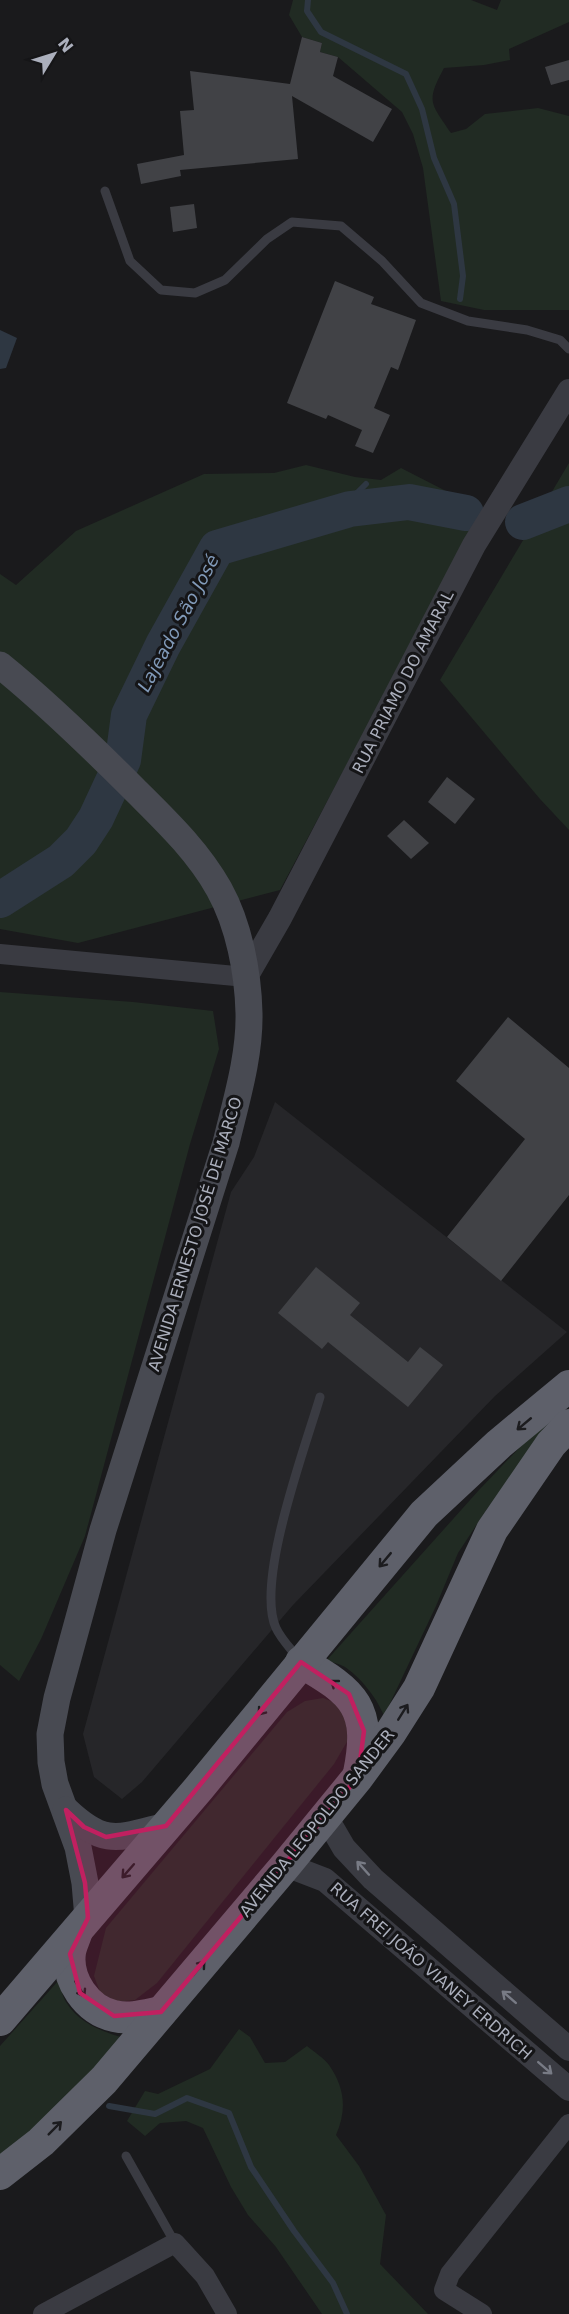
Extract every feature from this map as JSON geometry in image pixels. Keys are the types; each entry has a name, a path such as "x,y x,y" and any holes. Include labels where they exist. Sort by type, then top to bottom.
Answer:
{"highway":[{"path":"0,2020 166,1826 423,1514 499,1444 569,1386"},
{"name":"AVENIDA LEOPOLDO SANDER","path":"0,2174 41,2142 104,2080 358,1777 419,1688 492,1530 551,1444 569,1425"},
{"path":"301,1662 349,1694 358,1710 364,1731 358,1777"},
{"path":"82,1926 70,1954 72,1974 80,1993 95,2008 114,2016 135,2018 161,2012"}],"main road":[{"name":"AVENIDA ERNESTO JOSÉ DE MARCO","path":"0,664 91,745 192,850 220,891 237,936 246,977 249,1014 241,1080 226,1143 103,1530 57,1698 50,1734 55,1784 78,1847 85,1882 82,1926"},
{"name":"AVENIDA ERNESTO JOSÉ DE MARCO","path":"66,1810 84,1827 106,1837 127,1836 166,1826"}],"street":[{"name":"RUA PRIAMO DO AMARAL","path":"246,977 280,918 474,545 569,391"},
{"path":"0,954 246,977"},
{"name":"RUA FREI JOÃO VIANEY ERDRICH","path":"326,1817 344,1848 373,1879 569,2049"},
{"name":"RUA FREI JOÃO VIANEY ERDRICH","path":"286,1865 326,1880 569,2089"},
{"path":"482,2314 444,2290 450,2274 569,2124"},
{"path":"43,2314 175,2243 205,2276 227,2314"}],"lane":[{"path":"105,191 130,261 160,290 195,293 225,280 267,239 292,222 341,226 382,261 421,303 468,321 527,330 560,340 569,349"},
{"path":"301,1662 276,1628 270,1603 272,1564 320,1397"},
{"path":"126,2156 175,2243"}],"highlighted area":[{"path":"301,1662 349,1694 364,1731 358,1777 161,2012 114,2016 80,1993 70,1954 88,1918 85,1883 66,1810 84,1827 106,1837 166,1826"}],"shaded area":[{"path":"293,0 471,0 497,10 501,0 569,0 569,22 509,49 510,60 484,65 444,68 435,88 433,102 451,133 466,129 485,114 538,108 569,116 569,310 484,310 441,301 423,168 413,134 402,112 338,57 320,52 322,43 302,37 289,15"},
{"path":"569,463 569,830 440,680"},
{"path":"306,465 355,477 381,480 401,468 446,491 471,531 280,890 78,943 0,929 0,574 16,585 76,531 204,474 274,473"},
{"path":"0,992 133,1002 213,1011 219,1049 190,1144 85,1536 41,1639 19,1681 0,1665"},
{"path":"275,1102 567,1332 495,1396 293,1605 142,1782 122,1799 94,1777 83,1734 231,1192 254,1157"},
{"path":"545,1421 550,1422 553,1426 487,1509 458,1553 436,1606 384,1716 373,1695 357,1677 343,1666 326,1661 479,1490"},
{"path":"323,1698 336,1703 345,1717 348,1740 334,1764 157,1983 135,2000 116,2002 100,1992 94,1976 106,1928 287,1712 305,1701"},
{"path":"59,1980 65,2000 77,2015 98,2029 121,2037 53,2117 0,2162 0,2046"},
{"path":"239,2029 250,2037 265,2063 285,2062 307,2046 329,2065 338,2082 343,2099 342,2117 336,2135 359,2166 386,2215 380,2264 428,2314 322,2314 276,2247 248,2215 231,2187 203,2128 186,2121 160,2123 145,2136 127,2121 145,2091 158,2094 210,2069"}],"water":[{"path":"0,330 17,338 6,368 0,369"}],"building":[{"path":"302,37 322,43 320,52 338,57 333,76 392,109 373,142 292,96 298,159 180,170 181,176 141,184 137,164 184,155 180,111 194,110 190,71 290,84"},
{"path":"569,60 569,80 551,85 545,67"},
{"path":"194,204 197,228 173,232 170,207"},
{"path":"335,281 374,297 371,304 416,320 398,370 391,367 374,408 390,415 373,453 355,446 362,430 328,415 326,419 287,403"},
{"path":"447,777 475,799 455,824 428,802"},
{"path":"404,820 429,843 411,859 387,836"},
{"path":"508,1017 569,1068 569,1195 501,1281 447,1237 525,1139 456,1081"},
{"path":"316,1267 360,1303 350,1315 408,1362 420,1347 443,1365 408,1407 328,1342 322,1349 278,1313"}],"waterway":[{"path":"308,0 307,11 321,32 406,74 422,109 434,158 454,204 463,276 460,299"},
{"path":"350,509 356,494 366,484"},
{"name":"Lajeado São José","path":"0,900 61,861 81,841 96,818 123,760 129,715 163,645 217,548 350,509 409,502 466,513"},
{"name":"Lajeado São José","path":"523,522 569,504"},
{"path":"109,2106 155,2114 187,2098 229,2113 251,2167 294,2231 333,2283 347,2314"}]}
